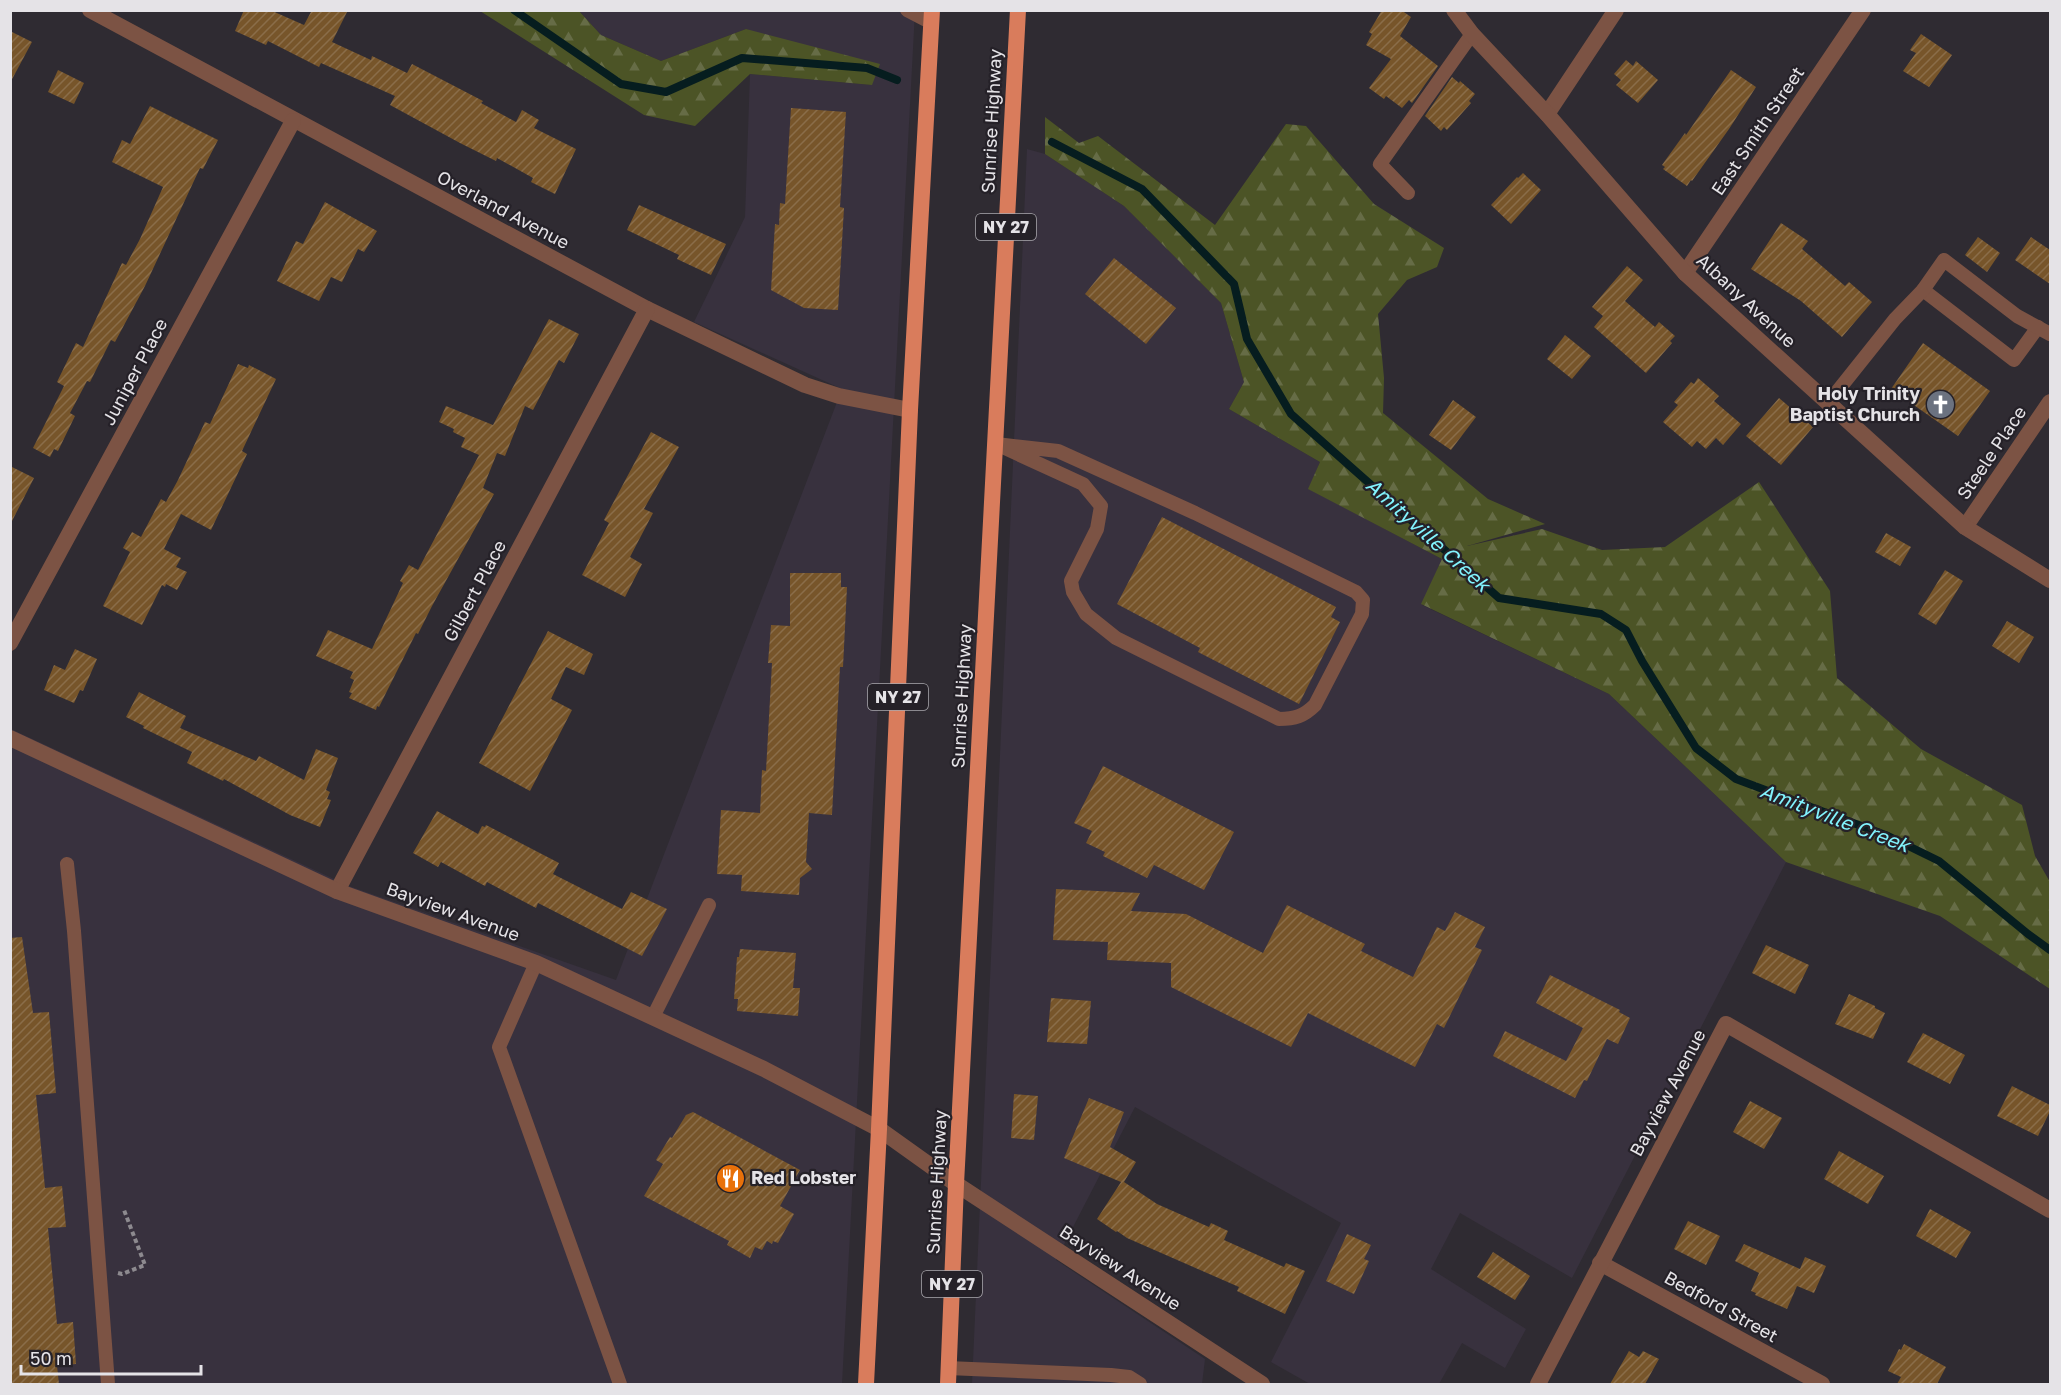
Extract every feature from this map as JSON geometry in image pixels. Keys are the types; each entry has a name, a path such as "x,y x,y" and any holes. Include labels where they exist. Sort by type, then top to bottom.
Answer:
{"highway":[{"name":"Sunrise Highway","path":"948,1376 956,1184 1018,10"},
{"name":"NY 27","path":"866,1384 910,410 932,17"}],"street":[{"name":"Overland Avenue","path":"90,10 647,309 805,386 839,396 910,410"},
{"name":"Albany Avenue","path":"1454,10 1472,34 1547,114 1685,273 1965,526 2050,580"},
{"path":"1547,114 1616,10"},
{"name":"East Smith Street","path":"1685,273 1863,10"},
{"name":"Juniper Place","path":"10,643 293,121"},
{"name":"Gilbert Place","path":"337,891 647,309"},
{"name":"Steele Place","path":"1965,526 2050,402"},
{"name":"Bayview Avenue","path":"10,738 337,891 536,963 764,1069 879,1129 956,1184 1262,1384"},
{"name":"Bayview Avenue","path":"1538,1384 1726,1024 2050,1210"},
{"name":"Bedford Street","path":"1600,1263 1822,1384"}],"lane":[{"path":"907,10 932,17"},
{"path":"1408,193 1380,164 1472,34"},
{"path":"1828,403 1896,319 1923,290 1944,260 2017,316 2050,334"},
{"path":"1923,290 2014,360 2038,327"},
{"path":"996,444 1058,451 1195,513 1356,592 1363,600 1362,614 1315,705 1305,715 1293,719 1279,719 1116,638 1086,614 1073,592 1071,581 1097,529 1101,506 1083,484 996,444"},
{"path":"67,864 108,1384"},
{"path":"652,1017 709,905"},
{"path":"536,963 499,1047 620,1384"},
{"path":"948,1376 1111,1375 1129,1377 1140,1384"}],"path":[{"path":"99,1265 122,1274 145,1265 124,1210"}],"shaded area":[{"path":"579,11 915,11 842,1384 11,1384 11,729 349,886 616,980 842,389 694,322 745,217 750,74 872,85 746,29 661,61 601,35"},
{"path":"1027,149 1045,154 1124,206 1221,303 1244,382 1229,409 1320,462 1309,489 1442,559 1422,605 1609,694 1786,862 1572,1278 1460,1213 1431,1269 1526,1329 1505,1368 1462,1343 1439,1384 1310,1384 1271,1362 1341,1223 1135,1107 1056,1260 1205,1359 1202,1384 972,1384"}],"green space":[{"path":"480,11 579,11 601,35 661,61 746,29 880,64 872,85 750,74 695,126 644,115"},
{"path":"1045,117 1079,143 1098,136 1215,225 1286,124 1306,126 1374,204 1444,248 1437,267 1407,280 1378,314 1384,378 1383,413 1488,499 1545,524 1467,546 1542,529 1602,550 1665,547 1759,482 1830,591 1837,678 1921,749 2022,805 2035,856 2050,882 2050,989 1940,916 1786,862 1609,694 1421,604 1442,559 1308,489 1320,462 1229,409 1244,382 1221,303 1124,206 1045,154"}],"building":[{"path":"244,10 270,10 304,25 312,10 348,10 332,42 371,60 372,56 407,73 412,64 483,101 481,103 516,122 522,110 539,120 534,128 576,149 555,194 531,182 533,178 497,158 496,161 390,105 395,96 321,63 319,67 268,41 266,45 235,31"},
{"path":"1382,10 1401,10 1411,17 1400,36 1438,66 1412,103 1409,100 1402,108 1386,96 1384,99 1369,88 1391,59 1366,45 1372,34 1369,32"},
{"path":"10,31 32,42 10,83"},
{"path":"1921,34 1952,55 1929,87 1903,71 1916,53 1910,50"},
{"path":"1626,60 1633,66 1636,61 1658,80 1638,103 1616,85 1621,80 1614,74"},
{"path":"58,70 84,83 74,104 48,92"},
{"path":"1731,70 1756,87 1729,129 1687,186 1663,169 1665,167 1662,165"},
{"path":"1452,77 1475,94 1469,101 1471,103 1447,130 1444,127 1441,131 1425,116"},
{"path":"150,106 218,140 203,169 200,168 145,286 115,342 111,340 90,382 87,381 70,413 75,416 58,451 54,449 50,457 33,448 64,386 57,382 76,343 83,347 122,263 126,265 140,239 163,187 112,162 122,140 130,144"},
{"path":"791,108 846,112 840,207 844,208 838,310 804,308 771,290 775,224 779,225 780,203 785,204"},
{"path":"1523,173 1541,190 1511,224 1491,205"},
{"path":"325,202 377,231 364,252 358,249 342,282 331,277 319,301 277,281 296,241 303,244"},
{"path":"639,205 726,244 711,275 677,259 679,255 627,230"},
{"path":"1781,223 1808,241 1802,249 1845,286 1849,282 1872,302 1842,337 1801,301 1751,269"},
{"path":"1978,237 2000,253 1987,272 1965,255"},
{"path":"2031,237 2050,250 2050,284 2015,260"},
{"path":"1114,258 1176,308 1146,344 1085,294"},
{"path":"1627,266 1643,280 1625,301 1655,327 1659,322 1675,336 1670,341 1672,343 1646,373 1594,327 1603,316 1592,307"},
{"path":"549,319 579,334 564,363 559,360 533,410 525,406 505,456 497,453 483,488 494,494 418,634 416,633 379,707 377,706 376,710 349,698 354,680 350,678 353,672 316,656 328,630 372,649 403,583 400,581 409,565 418,570 479,455 461,447 465,438 453,432 454,429 439,422 446,406 493,425"},
{"path":"1565,335 1591,356 1572,379 1547,359"},
{"path":"1923,343 1990,391 1958,436 1891,389"},
{"path":"238,364 248,368 249,365 276,379 242,451 247,454 211,530 181,514 164,549 181,558 176,567 187,572 177,590 166,584 165,587 162,585 142,625 103,606 130,552 123,548 132,532 141,537 161,499 166,502 205,422 210,424"},
{"path":"1698,378 1719,396 1714,401 1741,424 1723,445 1716,438 1706,449 1697,441 1692,447 1663,422 1678,405 1674,402 1691,382 1694,384"},
{"path":"1779,398 1813,427 1781,465 1746,436"},
{"path":"1453,400 1476,417 1451,450 1429,435"},
{"path":"651,432 679,447 644,509 653,513 630,557 642,564 625,597 582,575 609,523 604,520"},
{"path":"10,466 34,478 10,525"},
{"path":"1162,517 1336,607 1331,617 1340,622 1299,704 1198,652 1200,648 1117,604"},
{"path":"1886,533 1911,547 1900,566 1875,552"},
{"path":"1945,570 1963,581 1936,625 1918,614"},
{"path":"790,573 841,573 841,587 847,587 832,815 809,813 806,862 812,869 800,878 799,895 741,891 742,875 717,874 721,810 760,813 762,770 766,771 772,663 768,663 771,625 790,626"},
{"path":"2007,621 2034,637 2019,663 1992,646"},
{"path":"548,631 593,654 584,675 566,667 551,699 572,710 530,791 479,763"},
{"path":"75,649 97,659 83,691 80,690 74,703 44,690 54,665 65,670"},
{"path":"139,692 186,716 180,728 256,761 259,756 304,780 316,749 338,758 326,790 330,792 327,799 331,800 320,827 290,815 224,779 223,781 187,763 192,752 126,717"},
{"path":"1103,766 1234,832 1204,890 1154,865 1147,878 1103,856 1105,852 1086,843 1092,831 1074,823"},
{"path":"437,811 478,834 482,826 486,825 559,863 553,874 622,909 631,892 667,909 642,956 538,903 536,908 487,882 485,886 441,862 438,867 413,853"},
{"path":"1056,889 1140,893 1131,911 1186,914 1263,953 1287,905 1365,944 1361,951 1413,977 1437,927 1445,931 1455,912 1485,927 1475,947 1482,950 1444,1028 1437,1024 1415,1067 1308,1013 1291,1047 1171,987 1171,963 1107,960 1108,942 1053,940"},
{"path":"22,937 33,1013 49,1012 56,1093 36,1095 45,1188 62,1186 66,1227 48,1228 57,1324 73,1322 76,1364 57,1366 59,1384 10,1384 10,938"},
{"path":"1766,945 1809,965 1795,994 1752,973"},
{"path":"740,949 796,953 793,988 800,988 798,1016 737,1011 738,999 734,999 737,957 739,957"},
{"path":"1550,975 1620,1010 1619,1012 1630,1018 1618,1044 1607,1039 1587,1081 1584,1080 1575,1098 1493,1056 1505,1031 1566,1061 1583,1028 1536,1003"},
{"path":"1849,994 1885,1013 1873,1039 1835,1024"},
{"path":"1051,998 1091,1001 1087,1044 1047,1042"},
{"path":"1923,1033 1965,1055 1950,1084 1907,1062"},
{"path":"2012,1086 2050,1105 2050,1111 2038,1136 1997,1116"},
{"path":"1014,1094 1038,1096 1034,1140 1011,1138"},
{"path":"1089,1098 1124,1112 1110,1147 1136,1162 1124,1182 1157,1204 1209,1227 1211,1223 1228,1231 1224,1240 1284,1267 1286,1263 1305,1271 1285,1314 1237,1291 1239,1287 1127,1238 1097,1219 1121,1182 1064,1158"},
{"path":"1750,1101 1782,1118 1764,1149 1733,1132"},
{"name":"Red Lobster","path":"693,1112 800,1170 780,1206 794,1214 778,1243 773,1241 772,1244 767,1241 762,1250 755,1247 750,1258 727,1245 729,1241 644,1196 663,1164 656,1160 686,1115"},
{"path":"1839,1151 1884,1176 1868,1204 1824,1179"},
{"path":"1930,1209 1971,1232 1956,1258 1916,1236"},
{"path":"1688,1221 1720,1236 1706,1265 1674,1249"},
{"path":"1347,1234 1371,1245 1364,1259 1369,1261 1354,1294 1326,1281"},
{"path":"1744,1244 1800,1269 1805,1257 1826,1266 1814,1293 1797,1286 1787,1309 1755,1295 1756,1293 1751,1291 1759,1273 1735,1261"},
{"path":"1493,1252 1530,1276 1515,1300 1477,1277"},
{"path":"1904,1344 1946,1367 1937,1384 1897,1384 1901,1377 1888,1371"},
{"path":"1629,1351 1639,1357 1643,1351 1659,1359 1645,1384 1610,1384"}],"waterway":[{"name":"Amityville Creek","path":"514,10 621,84 666,92 742,58 867,68 897,80"},
{"name":"Amityville Creek","path":"1052,142 1142,189 1234,284 1247,339 1291,414 1499,598 1601,614 1626,630 1642,661 1696,748 1736,779 1888,836 1939,861 2050,950"}],"place":[{"name":"Holy Trinity Baptist Church","path":"1941,404"},
{"name":"Red Lobster","path":"730,1178"}]}
